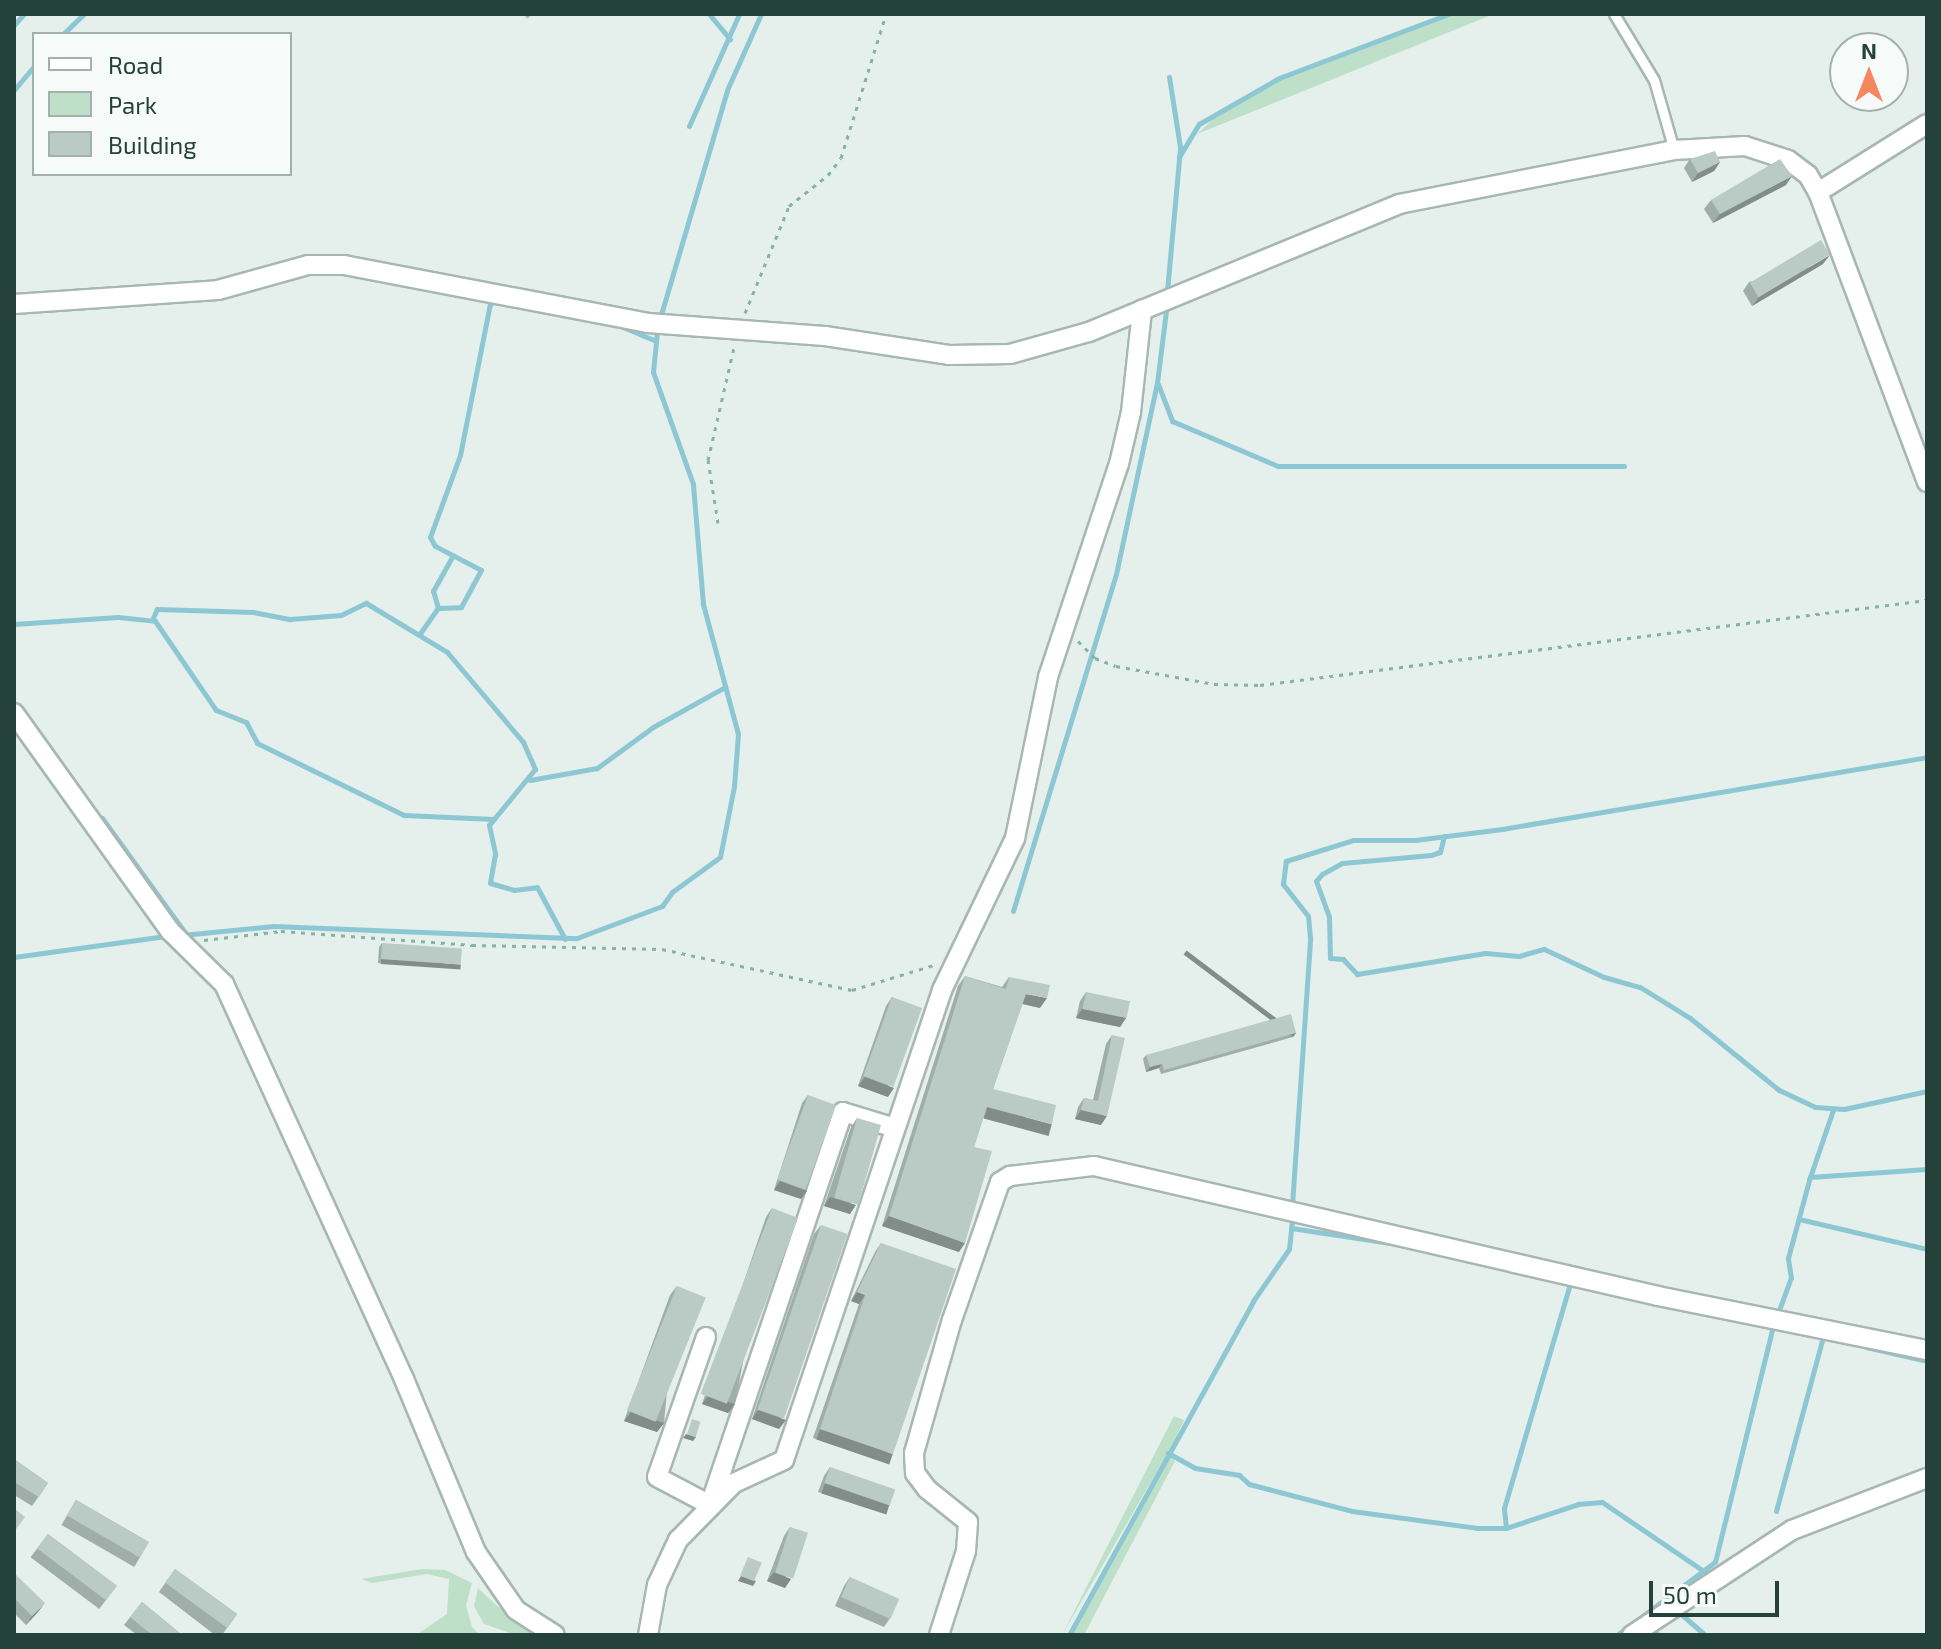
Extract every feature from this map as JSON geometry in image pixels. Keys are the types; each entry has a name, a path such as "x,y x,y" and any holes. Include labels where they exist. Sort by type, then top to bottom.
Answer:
{"street":[{"path":"1818,192 1927,124"},
{"path":"14,304 218,290 308,265 344,265 648,323 975,357 1036,349 1142,310 1399,204 1674,150 1745,146 1771,151 1808,175 1818,192 1927,482"},
{"path":"648,1635 657,1585 678,1540 734,1483 784,1460 895,1128 954,966 1015,838 1048,677 1119,464 1131,412 1142,310"},
{"path":"14,713 182,945 224,984 404,1379 476,1552 516,1610 555,1635"},
{"path":"710,1505 843,1112 895,1128"},
{"path":"939,1635 966,1551 968,1522 927,1489 915,1473 914,1453 952,1320 1000,1182 1010,1176 1094,1166 1658,1296 1927,1350"},
{"path":"706,1337 657,1477 710,1505"},
{"path":"1632,1635 1792,1530 1927,1478"}],"lane":[{"path":"1614,14 1654,80 1674,150"}],"path":[{"path":"718,523 708,460 738,330 789,206 828,175 841,158 886,14"},
{"path":"1066,625 1095,658 1116,666 1214,684 1260,685 1927,600"},
{"path":"182,945 281,931 472,945 662,949 852,990 935,964 954,966"}],"green space":[{"path":"1455,14 1494,14 1197,134 1221,112 1280,80"},
{"path":"1174,1416 1184,1420 1173,1444 1062,1635"},
{"path":"1169,1456 1175,1461 1084,1635 1071,1635"},
{"path":"422,1569 445,1570 472,1583 466,1605 472,1627 480,1635 416,1635 447,1614 449,1579 427,1574 372,1583 361,1579"},
{"path":"478,1588 537,1635 516,1635 484,1624 474,1606"}],"building":[{"path":"1715,151 1720,162 1698,173 1690,159"},
{"path":"1780,159 1792,176 1720,214 1711,200"},
{"path":"1821,240 1830,255 1759,297 1750,283"},
{"path":"382,943 462,949 461,965 381,959"},
{"path":"965,976 1006,989 1009,977 1050,985 1047,998 1026,994 993,1089 1056,1105 1052,1124 987,1107 974,1147 992,1151 965,1243 889,1216"},
{"path":"1086,992 1130,1001 1126,1018 1082,1009"},
{"path":"892,997 922,1008 893,1087 863,1076"},
{"path":"1291,1014 1296,1033 1164,1070 1162,1064 1150,1067 1146,1055"},
{"path":"1112,1035 1125,1038 1107,1116 1081,1110 1084,1098 1098,1101"},
{"path":"808,1095 836,1105 805,1190 777,1180"},
{"path":"857,1118 881,1125 858,1205 834,1198"},
{"path":"772,1208 798,1218 727,1404 701,1394"},
{"path":"821,1225 847,1234 784,1418 758,1409"},
{"path":"881,1243 956,1269 893,1454 820,1429 865,1295 857,1292"},
{"path":"677,1286 706,1298 656,1422 627,1410"},
{"path":"692,1419 701,1422 696,1437 687,1434"},
{"path":"14,1459 48,1483 39,1497 14,1482"},
{"path":"830,1467 895,1489 890,1506 824,1483"},
{"path":"76,1500 149,1542 140,1558 67,1516"},
{"path":"14,1508 25,1517 14,1532"},
{"path":"790,1527 808,1533 793,1579 775,1573"},
{"path":"48,1534 117,1586 106,1600 37,1548"},
{"path":"748,1557 762,1563 754,1581 740,1575"},
{"path":"175,1569 237,1614 227,1628 165,1583"},
{"path":"14,1573 45,1603 32,1616 14,1598"},
{"path":"850,1577 899,1599 890,1619 841,1597"},
{"path":"142,1602 182,1635 152,1635 130,1617"}],"waterway":[{"path":"14,25 24,14"},
{"path":"65,32 84,14"},
{"path":"709,14 730,39"},
{"path":"689,126 739,14"},
{"path":"660,318 727,90 761,14"},
{"path":"1179,157 1199,124 1279,78 1448,14"},
{"path":"14,90 32,68"},
{"path":"1167,291 1180,147 1169,77"},
{"path":"421,632 438,608 461,607 481,570 435,546 430,537 460,455 490,303 496,302"},
{"path":"1013,911 1116,574 1157,383 1166,311"},
{"path":"623,327 656,341"},
{"path":"182,935 274,926 577,938 662,906 672,892 720,857 734,786 738,734 703,604 693,484 653,372 657,332"},
{"path":"1158,384 1172,421 1278,466 1624,466"},
{"path":"438,608 433,591 453,555"},
{"path":"152,620 157,609 253,612 290,619 341,615 366,603 447,652 523,742 535,769 489,825 495,854 490,883 514,890 537,887 565,939"},
{"path":"14,624 118,617 155,621 216,710 246,722 257,743 404,815 494,819"},
{"path":"530,780 597,768 653,727 723,688"},
{"path":"1292,1205 1310,938 1308,916 1283,884 1286,861 1353,840 1415,840 1502,829 1927,757"},
{"path":"102,818 186,934"},
{"path":"1444,836 1440,852 1431,855 1342,863 1322,874 1316,881 1329,917 1330,958 1343,959 1357,974 1485,953 1519,956 1544,949 1604,977 1640,987 1690,1018 1779,1090 1815,1107 1844,1109 1927,1091"},
{"path":"14,957 166,936"},
{"path":"1778,1313 1791,1278 1788,1258 1809,1180 1833,1110"},
{"path":"1810,1177 1927,1169"},
{"path":"1799,1219 1927,1249"},
{"path":"1069,1635 1253,1301 1289,1249 1292,1222"},
{"path":"1291,1228 1397,1244"},
{"path":"1506,1528 1504,1508 1571,1281"},
{"path":"1617,1635 1715,1562 1773,1325"},
{"path":"1776,1511 1823,1337"},
{"path":"1866,1347 1927,1361"},
{"path":"1168,1453 1195,1468 1239,1475 1249,1484 1352,1511 1477,1528 1506,1528 1578,1504 1602,1502 1705,1572"},
{"path":"1681,1614 1705,1635"},
{"path":"1651,1632 1660,1635"}]}
